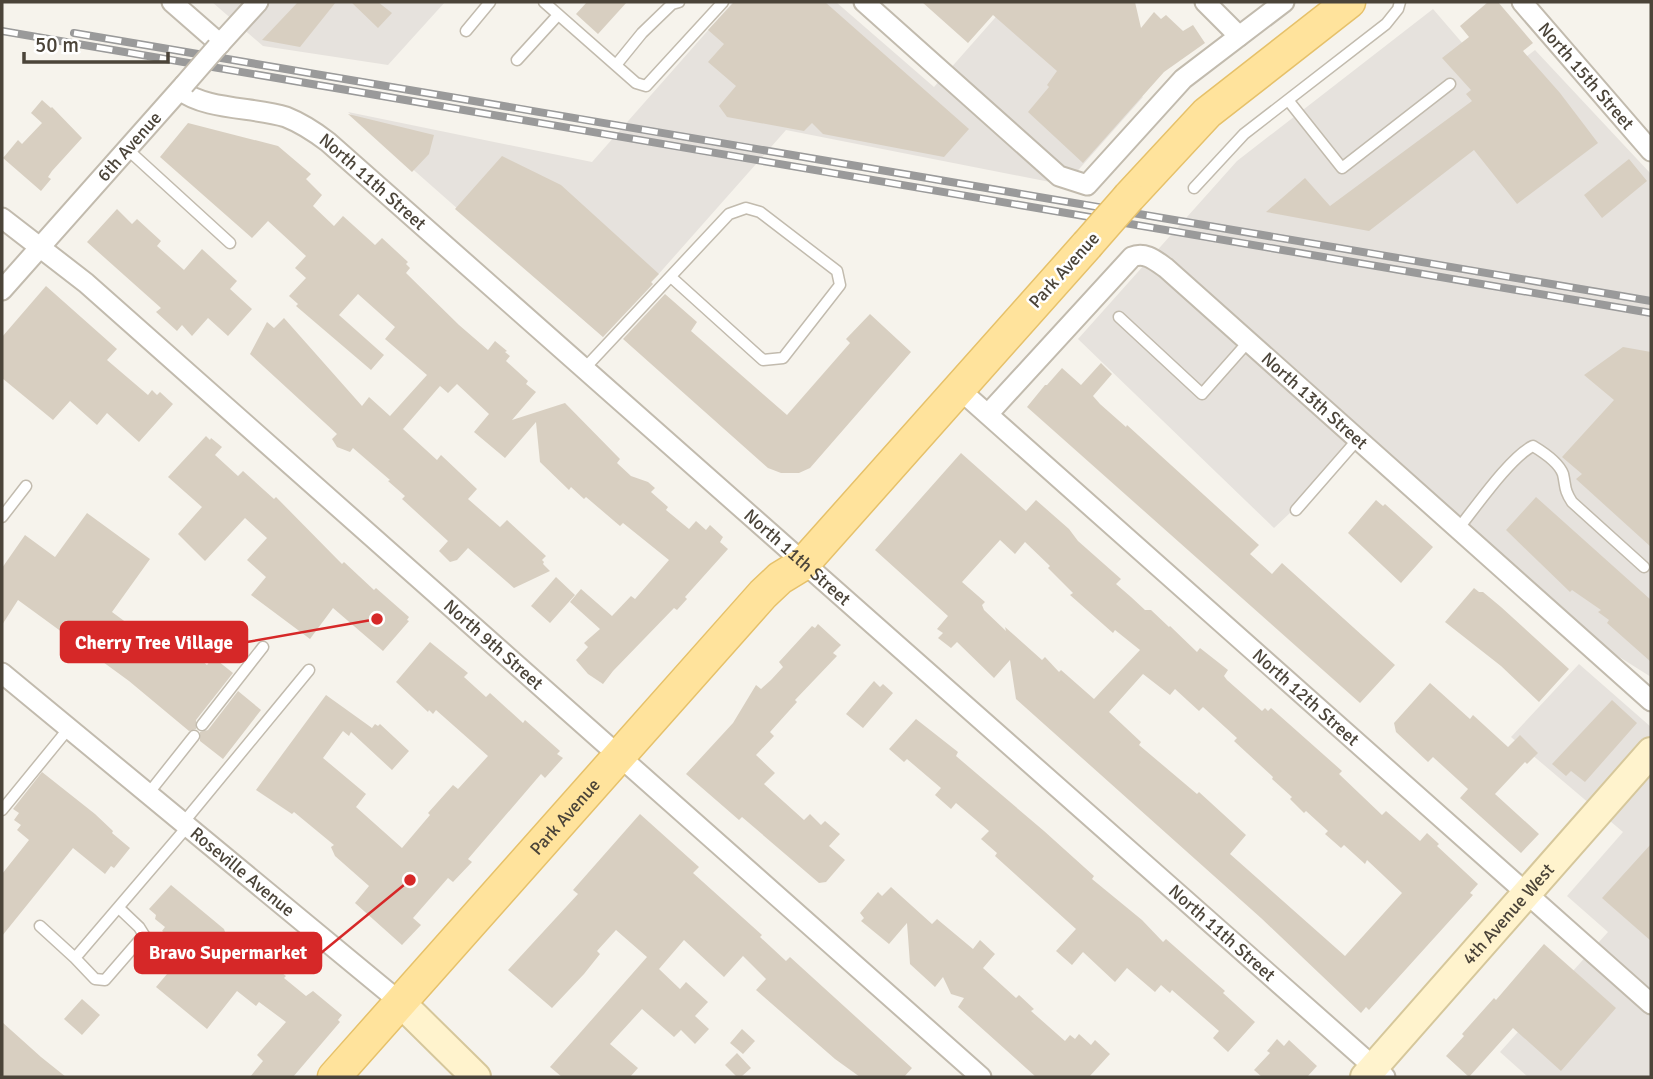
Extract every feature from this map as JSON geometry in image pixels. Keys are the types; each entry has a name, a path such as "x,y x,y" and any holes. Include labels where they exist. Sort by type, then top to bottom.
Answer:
{"main road":[{"name":"Park Avenue","path":"334,1077 408,1009 627,763 779,608 794,586 803,564 1129,197 1213,108 1349,2"},
{"name":"Park Avenue","path":"362,1077 408,1009"}],"street":[{"path":"172,2 219,46"},
{"name":"6th Avenue","path":"2,290 258,2"},
{"path":"864,2 1059,176 1087,185 1183,79 1284,2"},
{"path":"1205,2 1239,36"},
{"name":"North 15th Street","path":"1522,2 1651,151"},
{"name":"North 11th Street","path":"182,87 200,100 285,117 319,135 1375,1074"},
{"name":"North 9th Street","path":"2,218 86,283 981,1077"},
{"name":"North 13th Street","path":"988,414 1132,257 1138,254 1155,261 1651,701"},
{"name":"North 12th Street","path":"959,389 1651,1004"},
{"name":"Roseville Avenue","path":"2,673 408,1009 477,1077"},
{"name":"4th Avenue West","path":"1375,1074 1527,893 1651,752"}],"lane":[{"path":"466,31 490,2"},
{"path":"544,2 636,83 646,86 723,2"},
{"path":"616,65 642,33 672,4 678,2"},
{"path":"1194,188 1244,134 1386,24 1393,17 1400,2"},
{"path":"517,60 558,15"},
{"path":"1288,100 1342,168 1450,84"},
{"path":"127,149 230,243"},
{"path":"584,369 729,214 746,208 760,212 837,271 840,285 783,358 763,360 671,277"},
{"path":"1119,317 1202,394 1248,342"},
{"path":"1296,510 1358,439"},
{"path":"1458,529 1506,471 1525,450 1533,446 1544,452 1562,472 1564,489 1572,502 1644,567"},
{"path":"2,517 26,486"},
{"path":"202,725 263,647"},
{"path":"75,958 119,908 309,670"},
{"path":"2,810 69,729"},
{"path":"148,794 194,736"},
{"path":"40,926 94,979 105,980 144,935 139,926 119,908"}],"shaded area":[{"path":"212,2 445,2 388,65 263,46"},
{"path":"733,2 836,2 934,87 1009,2 1034,2 1143,97 1065,185 786,130 603,337 348,112 592,162"},
{"path":"1433,9 1495,81 1535,50 1651,174 1651,677 1594,641 1357,450 1274,528 1078,339 1237,161"},
{"path":"1579,664 1651,727 1651,1077 1528,1077 1500,1052 1608,932 1567,896 1623,832 1511,737"}],"building":[{"path":"298,2 336,2 300,47 262,40"},
{"path":"351,2 378,2 392,13 378,28"},
{"path":"587,2 627,2 598,34 576,14"},
{"path":"734,2 825,2 969,129 944,157 823,134 812,123 804,131 727,117 719,106 736,86 708,62 724,44 708,30"},
{"path":"922,2 1135,2 1141,28 1154,12 1161,19 1166,15 1183,31 1193,25 1205,43 1164,72 1083,163 1028,112 1049,87 1047,85 1057,71 993,15 968,43"},
{"path":"1488,2 1498,2 1533,43 1523,51 1560,93 1598,143 1517,204 1474,150 1369,231 1266,212 1305,178 1330,206 1472,101 1466,94 1471,90 1442,58 1469,37 1460,26"},
{"path":"42,100 82,138 52,171 48,177 51,179 41,191 3,158 18,140 22,144 42,123 31,113"},
{"path":"348,114 434,135 429,154 412,172"},
{"path":"188,123 278,146 311,174 306,179 322,195 313,206 334,226 343,216 375,245 382,238 408,262 406,264 410,268 406,273 459,325 488,350 495,341 507,351 505,352 510,356 506,361 536,392 512,420 565,403 620,459 617,463 631,476 648,482 655,488 651,492 668,507 666,510 689,529 696,521 706,530 710,525 723,537 720,542 728,549 685,597 687,599 677,610 674,608 603,684 588,674 576,660 588,647 584,643 600,629 570,602 581,589 612,616 631,596 635,599 669,560 623,523 620,526 586,497 584,499 571,487 569,490 540,462 536,422 505,458 474,432 489,414 457,384 448,393 440,386 403,429 437,460 441,455 477,489 468,499 500,527 507,520 546,556 542,560 543,564 550,571 514,588 468,548 457,560 450,562 439,551 448,541 402,499 405,496 388,481 390,480 353,448 350,452 337,447 332,439 337,434 250,354 267,322 274,328 284,318 362,406 369,397 390,416 427,375 385,339 395,327 358,294 339,315 384,355 371,370 296,306 298,304 289,296 306,278 295,268 306,256 268,221 252,238 160,157"},
{"path":"502,156 561,185 659,274 651,282 653,284 603,337 455,209"},
{"path":"1629,159 1647,181 1602,218 1584,195"},
{"path":"117,209 132,224 137,219 161,241 157,246 184,270 202,249 237,281 230,289 252,309 228,336 208,318 192,336 182,325 177,331 156,312 161,308 87,242"},
{"path":"46,286 117,349 107,360 148,395 152,390 157,395 160,392 173,404 139,442 107,413 97,425 70,401 53,420 2,378 2,337"},
{"path":"665,294 697,322 691,331 787,415 850,343 846,339 870,314 911,352 810,468 799,473 781,473 768,468 623,339"},
{"path":"1623,347 1651,352 1651,547 1576,479 1582,474 1562,457 1614,400 1584,375"},
{"path":"1101,363 1112,374 1093,396 1100,404 1126,427 1127,425 1259,545 1250,554 1272,574 1282,563 1395,665 1360,703 1027,407 1062,368 1081,385"},
{"path":"206,436 222,447 215,455 238,476 243,471 274,499 276,497 342,564 344,562 409,617 409,621 383,651 333,608 310,639 251,595 266,577 247,560 267,538 245,518 205,561 178,534 202,507 168,477"},
{"path":"961,453 1026,511 1036,500 1121,579 1116,584 1145,610 1151,610 1197,652 1200,648 1228,670 1224,676 1227,680 1262,711 1271,708 1342,771 1339,774 1382,815 1386,811 1420,841 1427,833 1439,844 1437,846 1478,884 1470,893 1473,895 1369,1010 1366,1007 1361,1013 1261,918 1016,699 1010,660 994,678 957,642 951,648 938,638 943,633 937,629 948,616 875,550","holes":["1000,540 1015,554 1025,542 1073,593 1070,595 1113,633 1115,630 1140,650 1094,699 1061,670 1059,672 1045,657 1042,660 1005,627 1006,631 984,610 982,605 985,602 962,582","1143,674 1170,695 1175,689 1199,711 1203,707 1237,738 1234,741 1273,777 1304,813 1306,811 1328,831 1325,834 1341,848 1344,845 1365,864 1367,860 1402,893 1345,956 1230,854 1246,835 1199,792 1197,794 1139,745 1141,742 1109,712"]},
{"path":"1536,497 1651,600 1651,662 1607,623 1609,620 1598,612 1601,610 1572,590 1570,592 1506,530"},
{"path":"1376,500 1383,506 1385,504 1433,547 1401,583 1348,533"},
{"path":"87,513 150,559 112,612 135,629 132,633 155,649 169,633 207,665 213,657 233,673 196,720 196,729 189,731 129,681 18,600 2,625 2,568 25,535 55,557"},
{"path":"556,577 575,595 550,623 531,606"},
{"path":"1474,588 1501,607 1569,669 1539,702 1501,666 1445,622"},
{"path":"818,624 841,645 833,653 837,656 795,700 797,702 770,732 774,736 756,755 775,773 764,784 804,820 810,814 821,825 825,821 840,834 829,846 845,860 826,882 819,883 742,817 739,820 686,774 733,723 756,685 761,689 771,680 783,667 779,662 812,626 815,628"},
{"path":"430,642 468,673 464,677 486,697 490,693 523,723 525,720 560,751 557,754 563,758 545,778 541,774 468,859 472,862 453,882 448,878 413,918 421,925 402,945 355,903 369,886 335,856 331,847 334,845 294,812 292,814 256,790 326,695 372,728 375,724 380,724 409,751 392,770 351,732 349,736 343,731 323,758 366,794 356,807 402,848 453,785 458,789 488,756 436,710 433,714 429,710 428,712 396,682"},
{"path":"874,681 880,687 883,684 893,693 863,728 846,714"},
{"path":"1430,683 1470,719 1473,715 1508,747 1520,735 1538,753 1527,764 1525,762 1495,794 1539,834 1521,853 1460,798 1468,789 1433,757 1428,762 1396,732 1394,723"},
{"path":"238,691 261,710 223,759 200,741 200,732 208,730"},
{"path":"1612,700 1637,723 1585,782 1571,771 1566,776 1552,764"},
{"path":"916,719 958,752 956,756 1044,831 1094,876 1092,879 1142,920 1163,942 1166,939 1225,991 1223,993 1255,1022 1228,1052 1213,1038 1219,1031 1172,990 1170,993 1161,985 1155,992 1127,968 1115,982 1083,952 1072,965 1056,951 1076,929 995,856 997,853 981,839 989,831 956,803 951,809 935,795 941,788 907,759 904,762 889,749"},
{"path":"42,772 95,814 130,848 114,868 111,866 105,874 73,848 2,936 2,874 29,840 17,830 21,825 14,820 19,813 13,809"},
{"path":"640,814 699,867 693,873 762,935 760,937 786,961 790,957 912,1068 904,1077 860,1077 835,1059 756,990 766,979 743,956 724,977 684,940 659,969 680,989 686,982 708,1002 695,1016 709,1029 695,1044 681,1030 674,1037 642,1009 610,1044 638,1068 630,1077 562,1077 550,1067 647,957 616,930 597,951 600,954 584,974 552,1008 508,970 578,894 573,890"},
{"path":"1651,844 1651,941 1602,898"},
{"path":"171,885 224,929 232,952 243,940 250,946 254,942 266,953 262,958 286,976 284,978 306,996 313,991 342,1015 338,1020 340,1022 293,1077 250,1077 263,1061 257,1055 286,1022 259,1002 256,1006 237,991 207,1029 156,987 184,954 175,947 179,943 162,931 165,927 155,919 156,915 149,909"},
{"path":"891,887 932,924 937,919 973,949 980,940 995,954 983,968 1016,998 1019,995 1034,1009 1031,1011 1065,1041 1070,1035 1075,1039 1079,1034 1091,1045 1095,1040 1110,1054 1089,1077 1036,1077 958,1007 964,998 951,994 943,977 935,987 910,964 907,923 889,944 861,921 864,918 860,913 878,892 882,896"},
{"path":"1544,944 1616,1008 1561,1071 1513,1028 1469,1077 1446,1056 1464,1036 1462,1034 1494,998 1496,1000"},
{"path":"82,999 100,1015 82,1035 64,1019"},
{"path":"2,1022 41,1057 66,1077 2,1077"},
{"path":"742,1029 755,1041 743,1054 730,1043"},
{"path":"1277,1039 1284,1046 1289,1040 1317,1066 1307,1077 1262,1077 1254,1070 1270,1053 1267,1051"},
{"path":"737,1053 751,1068 741,1077 737,1077 725,1065"}],"railway":[{"path":"2,31 1651,313"},
{"path":"74,33 1651,301"}],"place":[{"name":"Cherry Tree Village","path":"377,619"},
{"name":"Bravo Supermarket","path":"410,880"}]}
